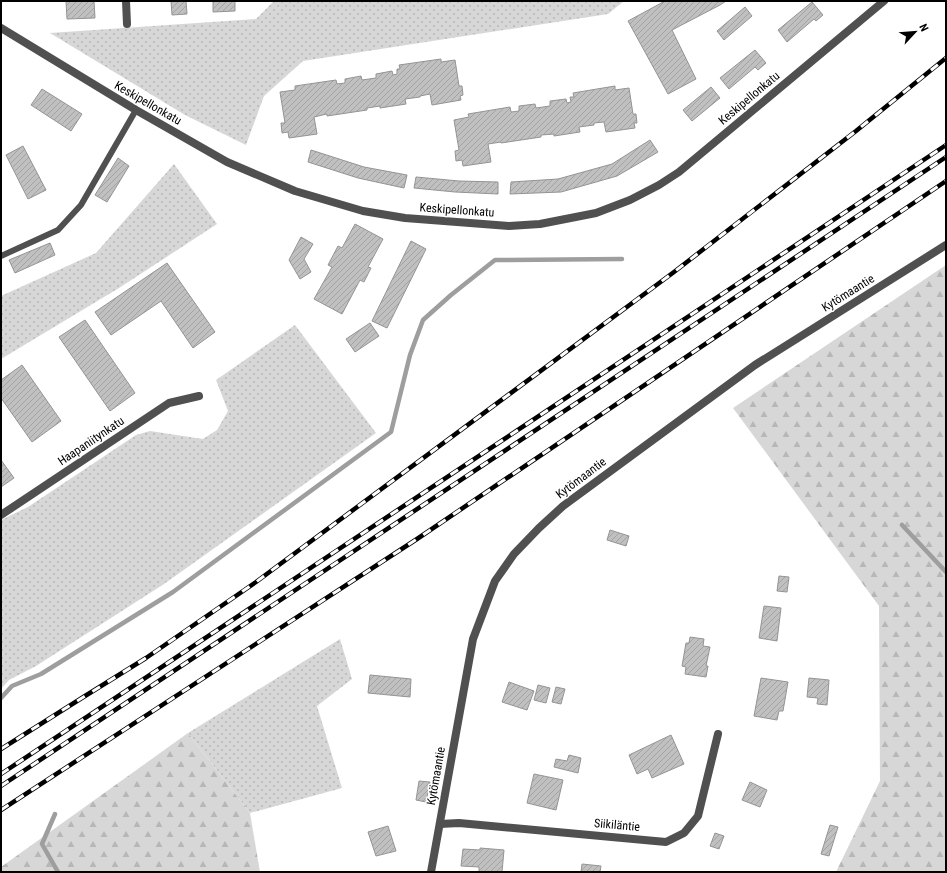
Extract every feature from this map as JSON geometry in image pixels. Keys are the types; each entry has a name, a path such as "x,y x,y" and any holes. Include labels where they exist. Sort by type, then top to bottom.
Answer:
{"street":[{"path":"126,1 127,24"},
{"name":"Keskipellonkatu","path":"1,28 136,110 227,162 295,191 363,211 404,218 509,226 540,224 596,213 630,200 659,185 672,177 884,1"},
{"name":"Kytömaantie","path":"431,872 473,639 495,581 514,554 563,506 755,365 946,246"},
{"name":"Haapaniitynkatu","path":"1,516 169,403 199,396"},
{"name":"Siikiläntie","path":"440,824 459,823 666,842 684,833 698,816 718,734"}],"lane":[{"path":"1,256 58,230 81,205 136,110"}],"green space":[{"path":"274,1 624,1 608,14 303,61 264,96 246,145 185,115 50,33 256,19"},
{"path":"174,164 217,224 119,288 1,359 1,296 96,253"},
{"path":"946,265 946,872 836,872 880,781 879,606 733,408"},
{"path":"295,325 376,433 164,584 36,666 9,680 1,689 1,520 28,507 136,435 150,431 203,439 217,430 228,411 216,380"},
{"path":"340,639 352,679 317,706 342,788 250,813 188,733"},
{"path":"188,733 250,813 260,872 1,872 1,867"}],"building":[{"path":"66,1 94,1 95,18 67,19"},
{"path":"171,1 186,1 187,14 172,15"},
{"path":"213,1 235,1 235,11 213,12"},
{"path":"665,1 726,1 672,30 696,79 668,94 628,21"},
{"path":"812,2 823,15 816,21 814,19 787,42 778,30"},
{"path":"745,7 752,16 724,40 717,31"},
{"path":"755,50 766,63 758,70 755,67 729,89 720,78"},
{"path":"441,59 441,62 455,60 459,86 462,86 463,95 460,96 461,100 432,105 430,94 405,99 406,104 380,108 380,106 367,108 367,110 327,116 327,114 314,117 317,134 289,138 288,132 282,133 281,123 285,123 280,92 295,90 295,86 336,80 337,84 345,83 345,79 361,76 362,80 376,78 376,74 392,71 393,75 397,74 397,69 400,69 399,65"},
{"path":"615,86 615,90 629,88 633,114 636,114 637,123 634,123 635,128 606,132 604,122 594,123 594,125 579,127 580,132 554,136 554,134 541,135 541,137 488,144 491,162 463,166 462,160 456,161 455,151 459,150 454,120 469,117 468,114 510,107 511,112 519,111 519,106 535,104 536,108 550,106 550,101 566,99 567,103 571,102 570,97 574,97 573,93"},
{"path":"711,87 720,98 692,121 683,110"},
{"path":"42,89 82,114 71,131 31,105"},
{"path":"650,140 658,152 617,176 561,192 510,194 511,182 558,179 612,164"},
{"path":"23,146 46,190 28,199 6,155"},
{"path":"311,150 364,167 407,175 404,188 358,178 308,162"},
{"path":"118,158 129,166 107,202 95,195"},
{"path":"416,177 459,181 498,182 498,194 414,188"},
{"path":"355,224 383,239 368,267 371,268 364,282 360,280 342,314 314,299 332,267 328,265 338,246 342,248"},
{"path":"301,237 313,244 304,259 311,272 300,279 289,260"},
{"path":"411,241 426,249 387,328 372,321"},
{"path":"50,243 55,255 15,273 9,260"},
{"path":"167,263 215,332 193,348 161,301 111,335 95,312"},
{"path":"85,320 135,393 110,411 59,337"},
{"path":"370,323 379,336 355,352 346,339"},
{"path":"22,365 61,421 32,442 1,398 1,380"},
{"path":"1,460 14,478 1,487"},
{"path":"610,530 629,536 626,546 607,540"},
{"path":"779,576 789,577 787,592 777,591"},
{"path":"764,606 781,608 777,641 759,638"},
{"path":"690,637 704,639 703,646 710,647 706,666 708,666 706,677 685,674 686,667 682,666 686,643 689,643"},
{"path":"370,675 411,679 410,697 368,693"},
{"path":"761,678 788,682 783,711 779,711 777,720 754,716"},
{"path":"809,678 829,680 827,705 817,704 818,698 807,697"},
{"path":"509,682 534,691 527,710 502,702"},
{"path":"538,685 550,688 546,703 534,700"},
{"path":"556,687 565,689 561,704 552,702"},
{"path":"671,735 684,764 652,778 648,769 637,774 629,755"},
{"path":"569,755 581,758 578,773 554,767 556,759 567,761"},
{"path":"534,774 563,780 556,810 527,803"},
{"path":"419,781 430,782 426,802 416,800"},
{"path":"750,782 767,790 760,807 742,800"},
{"path":"830,825 838,827 829,856 821,854"},
{"path":"388,826 396,851 376,856 368,832"},
{"path":"715,833 724,836 719,849 710,846"},
{"path":"480,848 504,850 502,872 479,872 479,867 461,866 463,849 480,850"},
{"path":"582,864 601,866 600,872 581,872"}],"waterway":[{"path":"1,698 12,686 41,674 173,592 391,432 410,355 423,320 451,295 495,260 622,259"},
{"path":"902,525 946,572"},
{"path":"55,814 42,844 58,872"}],"railway":[{"path":"1,749 146,658 256,582 674,272 856,131 946,58"},
{"path":"1,774 946,145"},
{"path":"1,786 946,157"},
{"path":"1,810 417,539 946,181"}]}
